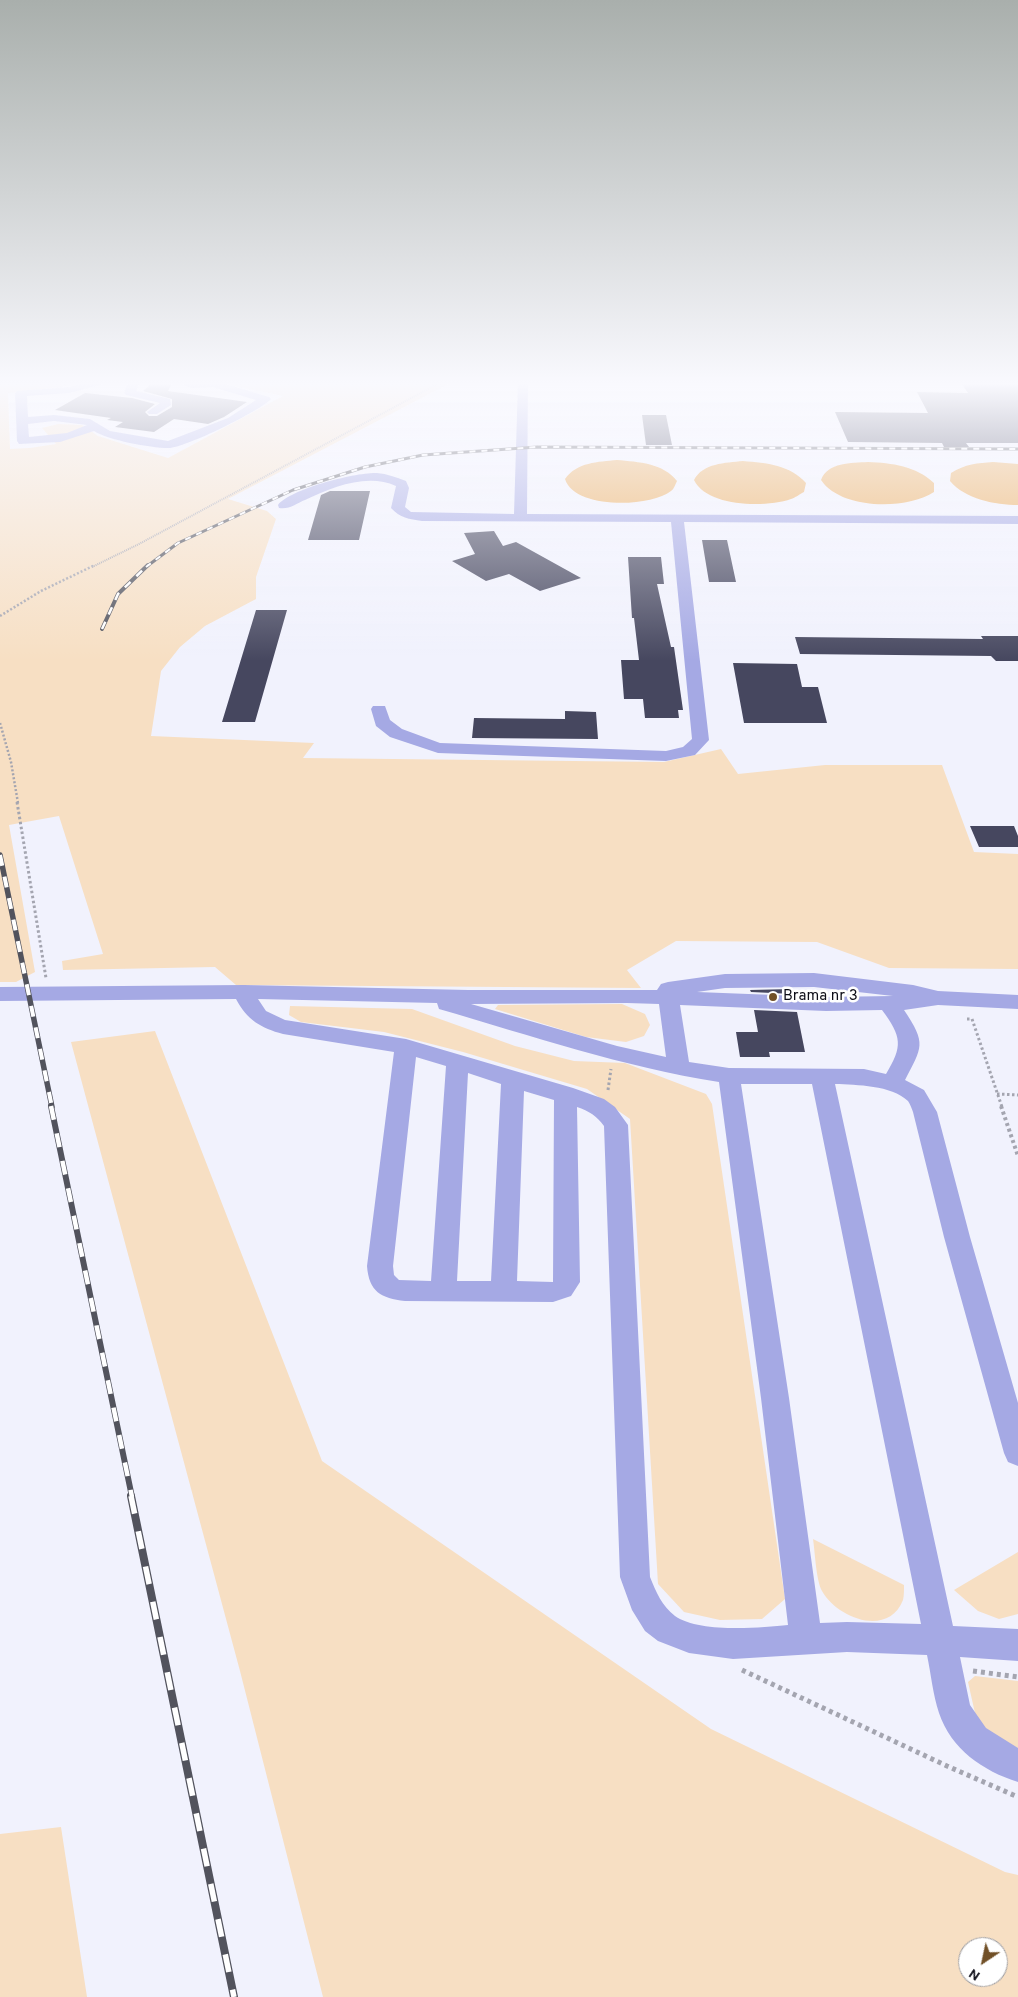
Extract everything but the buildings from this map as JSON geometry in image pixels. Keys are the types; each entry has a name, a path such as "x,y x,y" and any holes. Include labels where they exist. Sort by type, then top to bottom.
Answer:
{"street":[{"path":"520,518 521,474"},
{"path":"284,505 316,489 366,477 380,476 393,479 402,484 403,488 398,508 413,516 1018,520"},
{"path":"379,709 382,722 396,732 438,748 666,756 689,751 701,740 677,518"},
{"path":"668,994 742,980 814,980 913,992 938,998 1018,1002"},
{"path":"244,992 255,1015 269,1023 283,1027 406,1046 458,1061 596,1105 607,1113 616,1125 635,1577 646,1608 668,1629 699,1641 744,1643 845,1637 944,1655 1018,1646"},
{"path":"0,994 244,992 468,998 668,994 808,1003 888,1004 915,1003 938,998"},
{"path":"276,993 278,1017 283,1027"},
{"path":"668,994 671,1026 679,1068"},
{"path":"423,996 616,1053 679,1068 729,1076 864,1077 892,1083 916,1096 925,1112 957,1237 1018,1453"},
{"path":"888,1004 908,1033 910,1046 907,1058 892,1083"},
{"path":"406,1046 380,1266 380,1279 392,1289 443,1292 553,1292 562,1289 567,1282 565,1094"},
{"path":"443,1292 458,1061"},
{"path":"729,1076 775,1398 806,1639"},
{"path":"822,1076 955,1712 974,1740 1005,1761 1018,1765"},
{"path":"504,1292 513,1078"}],"path":[{"path":"0,616 41,591 139,544 269,474"},
{"path":"0,722 11,762 48,994"},
{"path":"962,1018 972,1019 1018,1156"},
{"path":"997,1094 1018,1095"},
{"path":"944,1655 1018,1677"},
{"path":"739,1669 1018,1798"}],"shaded area":[{"path":"0,474 276,474 228,499 267,511 276,519 256,577 256,599 205,626 180,647 161,671 151,736 314,743 303,758 664,762 721,749 738,774 825,765 942,765 974,852 1018,854 1018,969 889,968 817,942 676,941 627,970 641,988 236,985 215,967 63,970 62,961 103,954 59,816 9,825 35,972 16,982 0,982"},
{"path":"569,474 670,474 677,481 672,490 660,497 646,501 613,503 582,496 571,489 565,479"},
{"path":"698,474 796,474 806,483 804,492 793,498 767,504 752,504 738,503 711,496 701,489 694,480"},
{"path":"824,474 921,474 934,483 934,492 908,502 875,504 858,502 843,497 830,490 821,480"},
{"path":"951,474 1018,474 1018,505 1000,504 972,497 950,481"},
{"path":"622,1004 645,1014 650,1025 644,1036 626,1042 586,1037 495,1009 498,1005"},
{"path":"290,1006 412,1009 515,1046 574,1061 625,1063 706,1094 712,1104 785,1599 762,1619 720,1620 684,1612 658,1584 630,1119 587,1089 463,1052 384,1032 301,1022 289,1015"},
{"path":"155,1031 322,1461 711,1729 1005,1872 1018,1875 1018,1997 323,1997 240,1671 71,1042"},
{"path":"813,1539 904,1585 903,1600 896,1612 886,1618 875,1621 862,1620 850,1616 829,1601 822,1591 818,1580"},
{"path":"1018,1552 1018,1614 999,1619 978,1611 954,1590"},
{"path":"975,1676 1018,1681 1018,1748 999,1743 977,1722 968,1682"},
{"path":"61,1827 87,1997 0,1997 0,1834"}],"railway":[{"path":"146,567 178,543 293,490 342,474"},
{"path":"102,629 118,594 148,565"},
{"path":"0,855 52,1107"},
{"path":"51,1106 132,1497"},
{"path":"131,1496 234,1997"}],"place":[{"name":"Brama nr 3","path":"773,997"}]}
